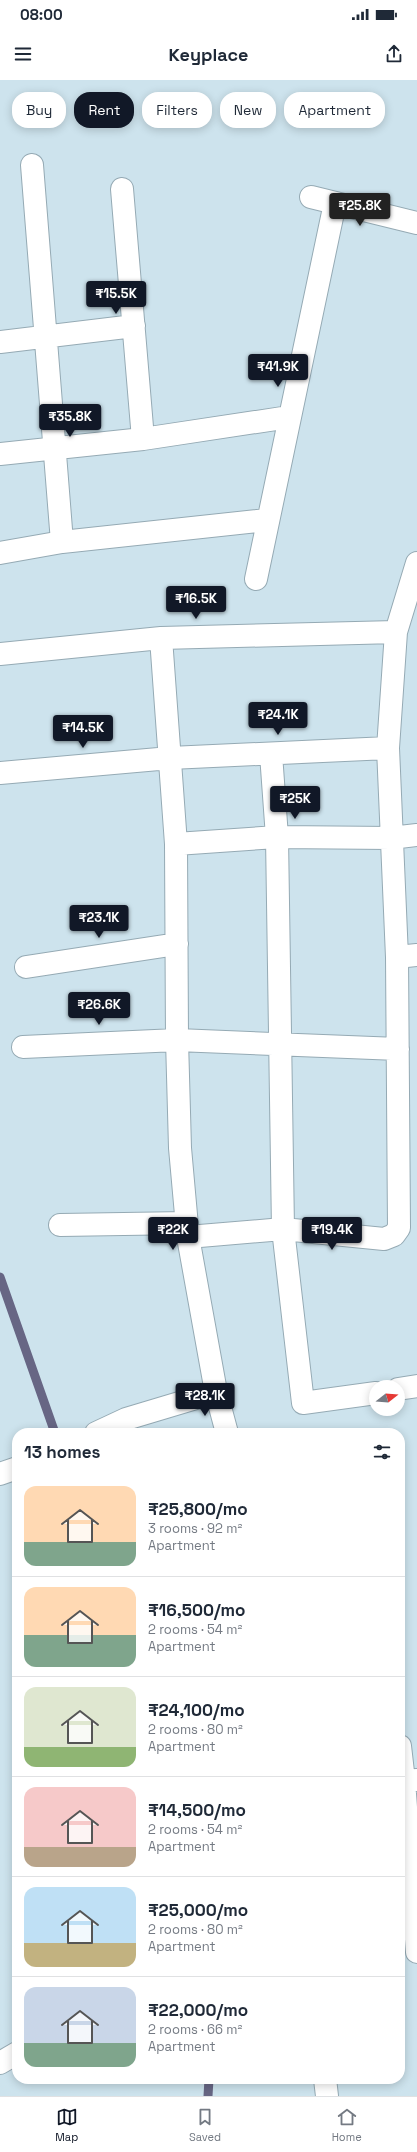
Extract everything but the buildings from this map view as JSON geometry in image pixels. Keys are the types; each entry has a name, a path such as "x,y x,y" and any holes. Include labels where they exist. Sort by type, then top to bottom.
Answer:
{"street":[{"path":"32,165 62,542"},
{"path":"122,189 143,439"},
{"path":"311,197 417,223"},
{"path":"256,579 267,520 335,203"},
{"path":"0,342 134,326"},
{"path":"0,454 54,447 143,439 290,417"},
{"path":"0,553 62,542 267,520"},
{"path":"60,1225 188,1230 283,1228 384,1239 394,1235 399,1228 398,1048 407,956 391,838 388,748 396,632 417,564"},
{"path":"0,654 161,638 396,632"},
{"path":"161,638 176,844 178,944 177,1040 180,1148 188,1230 216,1392 226,1428"},
{"path":"0,773 170,758 388,748"},
{"path":"271,754 277,837 283,1228 303,1404 369,1394"},
{"path":"176,844 277,837 391,838 417,834"},
{"path":"26,967 178,944"},
{"path":"23,1047 177,1040 398,1048"},
{"path":"405,1388 417,1386"},
{"path":"107,1428 126,1419 216,1392"},
{"path":"0,1474 12,1470"},
{"path":"407,1780 410,1906 417,1952"},
{"path":"0,2063 12,2056"},
{"path":"326,2084 327,2096"}],"waterway":[{"path":"0,1277 53,1428"},
{"path":"208,2096 209,2084"}]}
